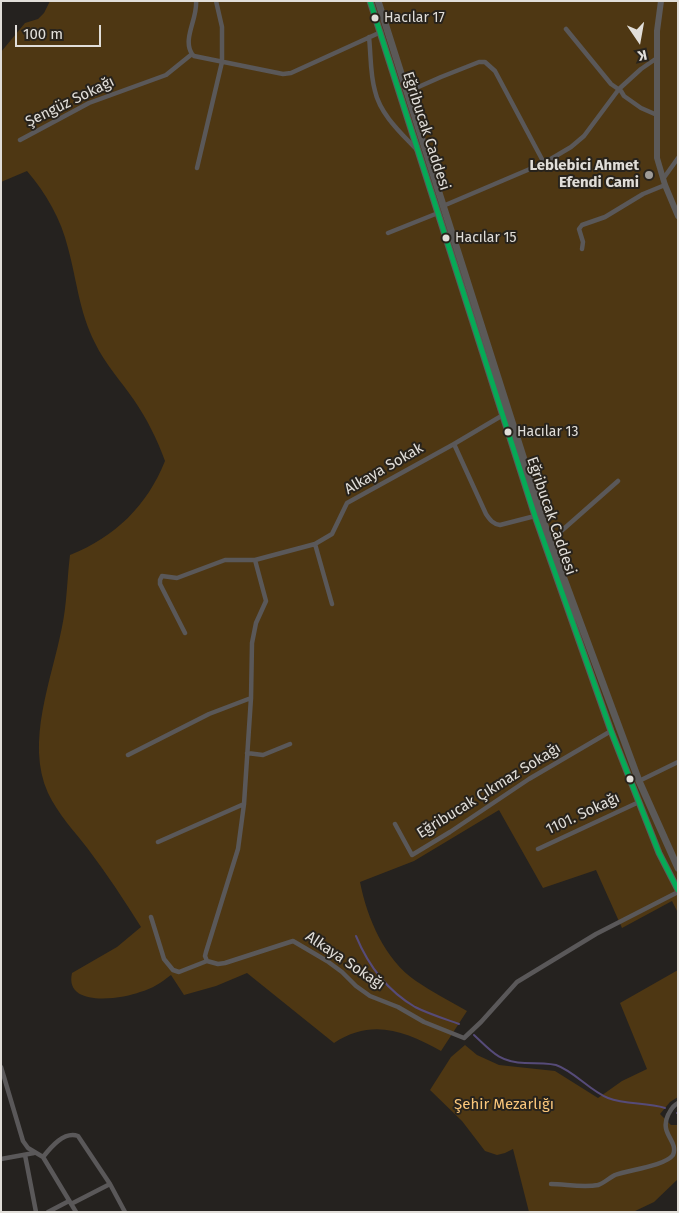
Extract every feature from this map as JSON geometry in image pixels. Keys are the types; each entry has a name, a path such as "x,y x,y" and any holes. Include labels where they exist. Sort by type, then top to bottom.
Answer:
{"main road":[{"name":"Eğribucak Caddesi","path":"370,1 535,516 611,731 659,853 678,891"},
{"name":"Eğribucak Caddesi","path":"378,1 550,541 639,781 678,868"}],"street":[{"path":"196,1 197,9 188,46 192,54 283,74 291,73 381,32"},
{"path":"197,168 222,62 222,26 216,1"},
{"path":"661,1 657,31 657,158 664,182 678,216"},
{"path":"566,29 610,84 619,89 624,96 641,108 657,115"},
{"path":"369,37 375,92 383,109 399,131 418,151"},
{"name":"Şengüz Sokağı","path":"20,140 89,103 166,75 192,54"},
{"path":"443,206 544,162 571,147 584,136 619,89 641,69 657,58"},
{"path":"407,92 479,62 485,62 495,70 544,162"},
{"path":"582,249 583,242 580,230 582,225 605,217 664,182 678,158"},
{"path":"388,233 438,213"},
{"name":"Alkaya Sokak","path":"185,633 160,584 161,577 164,575 177,578 225,560 256,560 315,544 332,534 347,503 503,415"},
{"path":"454,444 491,521 500,525 535,516"},
{"path":"550,541 618,482"},
{"path":"315,544 332,604"},
{"path":"151,917 164,959 173,970 180,972 208,961 205,956 206,952 238,849 244,804 251,698 252,643 256,623 266,600 256,560"},
{"path":"128,755 209,714 251,698"},
{"name":"Eğribucak Çıkmaz Sokağı","path":"395,824 412,855 529,779 611,731"},
{"path":"247,753 263,755 290,744"},
{"path":"639,781 678,762"},
{"name":"1101. Sokağı","path":"538,849 639,802"},
{"path":"158,842 244,804"},
{"name":"Alkaya Sokağı","path":"208,961 218,964 224,963 293,941 327,961 370,996 398,1007 424,1022 464,1038 517,982 596,934 678,891"},
{"path":"1,1067 23,1141 34,1153 43,1157 76,1212"},
{"path":"551,1184 596,1185 614,1176 663,1162 671,1157 674,1146 666,1130 665,1123 672,1108 678,1103"},
{"path":"43,1157 62,1138 69,1135 75,1135 80,1138 110,1184 125,1212"},
{"path":"1,1159 34,1153"},
{"path":"25,1154 36,1212"},
{"path":"48,1212 110,1184"}],"green space":[{"path":"50,1 678,1 678,913 672,901 622,928 596,870 543,888 499,810 414,861 360,882 367,910 373,924 395,962 416,981 467,1011 441,1051 401,1033 375,1029 348,1035 334,1043 247,973 216,986 184,995 171,975 144,991 121,997 96,998 85,996 77,992 72,984 72,973 117,947 141,927 102,868 56,808 48,793 42,773 39,753 40,732 47,689 64,618 70,555 101,539 128,518 149,492 165,461 143,414 103,358 95,343 85,319 65,237 46,197 27,171 1,182 1,52 25,23 38,19 44,13"},
{"name":"Şehir Mezarlığı","path":"678,970 678,1097 670,1102 660,1114 671,1125 678,1125 678,1179 654,1202 633,1212 529,1212 513,1149 497,1155 485,1151 462,1121 430,1090 451,1057 465,1045 477,1055 499,1065 555,1071 598,1098 622,1081 647,1069 620,1003"}],"waterway":[{"path":"356,936 373,967 405,1001 431,1014 459,1024"},
{"path":"474,1035 497,1055 509,1061 556,1065 608,1098 622,1102 665,1108"}],"transit line":[{"path":"370,1 535,516 611,731 659,853 678,890"}],"place":[{"name":"Hacılar 17","path":"375,18"},
{"name":"Leblebici Ahmet Efendi Cami","path":"649,175"},
{"name":"Hacılar 15","path":"446,238"},
{"name":"Hacılar 13","path":"508,432"}]}
